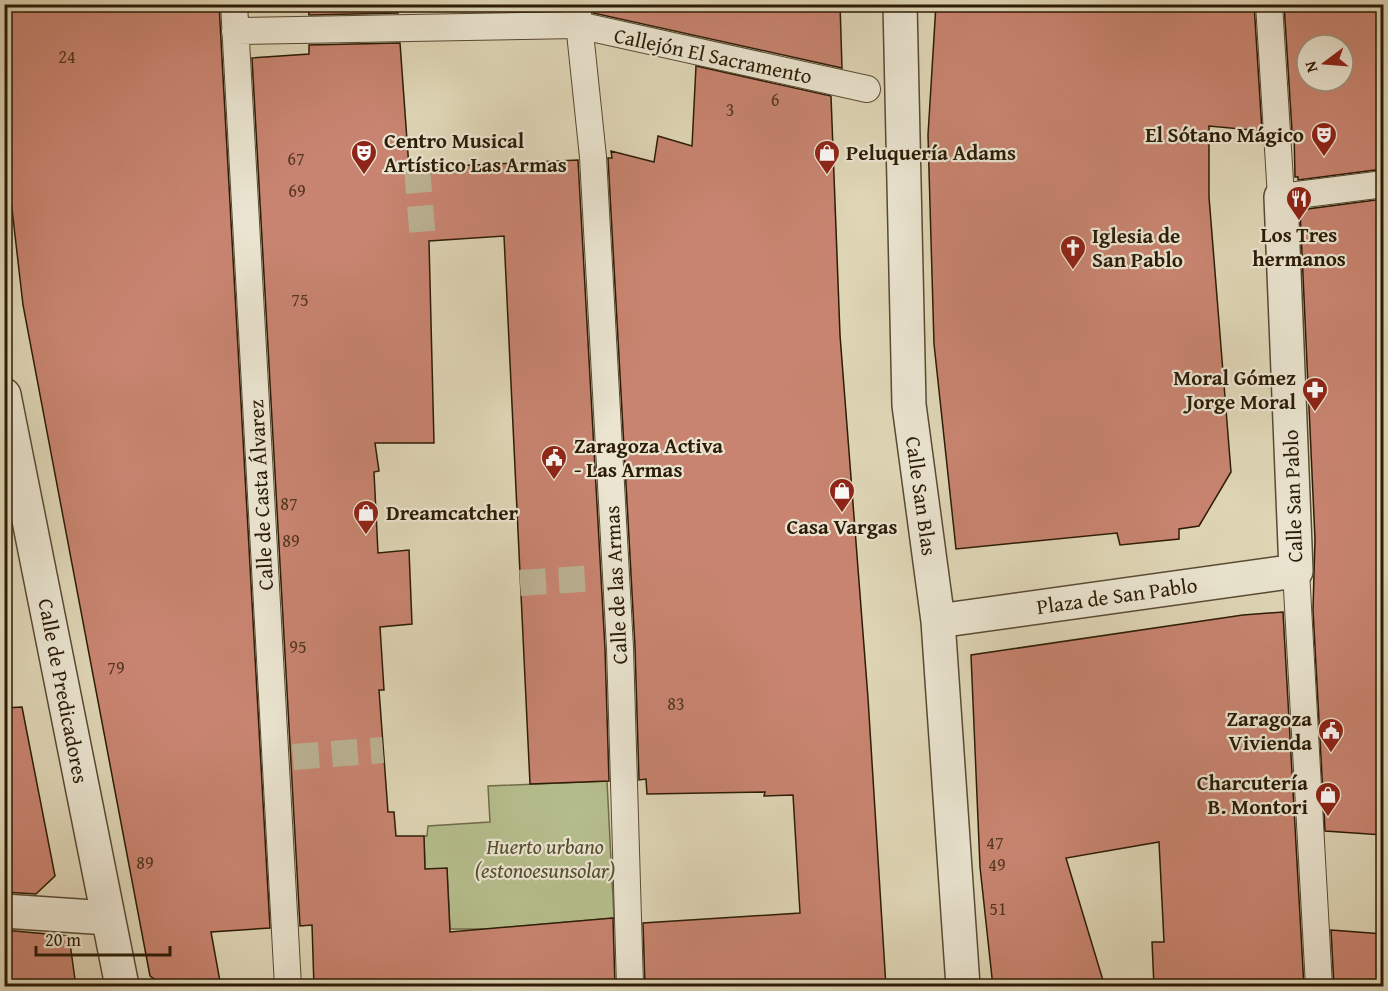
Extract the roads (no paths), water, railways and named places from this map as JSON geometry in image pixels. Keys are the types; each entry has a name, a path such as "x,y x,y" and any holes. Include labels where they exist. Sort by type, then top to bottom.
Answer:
{"street":[{"name":"Calle de Casta Álvarez","path":"234,4 284,758 288,987"},
{"name":"Calle San Blas","path":"900,4 909,405 938,621 963,987"},
{"name":"Calle San Pablo","path":"1269,4 1281,197 1296,571 1319,987"},
{"name":"Callejón El Sacramento","path":"235,32 577,15 867,89"},
{"name":"Calle de las Armas","path":"577,15 593,157 607,578 630,987"},
{"path":"1281,197 1383,184"},
{"name":"Calle de Predicadores","path":"4,395 122,987"},
{"name":"Plaza de San Pablo","path":"938,621 1296,571"},
{"path":"4,911 108,918"}],"tunnel":[{"path":"417,167 423,241"},
{"path":"520,583 598,578"},
{"path":"293,757 383,750"}],"place":[{"name":"El Sótano Mágico","path":"1324,158"},
{"name":"Centro Musical Artístico Las Armas","path":"364,176"},
{"name":"Peluquería Adams","path":"827,176"},
{"name":"Los Tres hermanos","path":"1299,222"},
{"name":"Iglesia de San Pablo","path":"1073,271"},
{"name":"Moral Gómez Jorge Moral","path":"1315,413"},
{"name":"Zaragoza Activa - Las Armas","path":"554,481"},
{"name":"Casa Vargas","path":"842,514"},
{"name":"Dreamcatcher","path":"366,536"},
{"name":"Zaragoza Vivienda","path":"1331,754"},
{"name":"Charcutería B. Montori","path":"1328,818"}],"park label":[{"name":"Huerto urbano (estonoesunsolar)","path":"545,859"}]}
